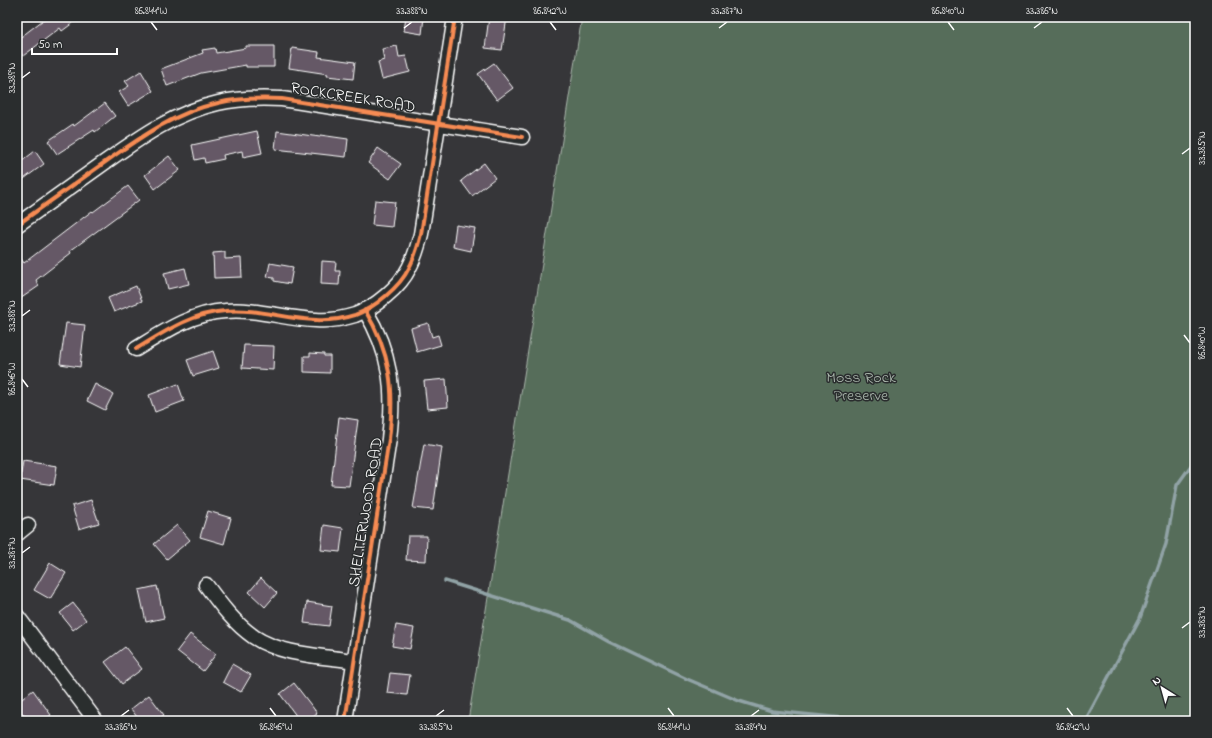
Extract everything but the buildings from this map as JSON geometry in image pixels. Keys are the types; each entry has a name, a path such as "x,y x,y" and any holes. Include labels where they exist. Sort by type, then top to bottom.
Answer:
{"street":[{"path":"136,349 166,331 187,321 211,313 248,310 314,320 328,320 354,315 365,310 381,299 396,286 408,270 416,254 421,234 455,17"},
{"name":"ROCKCREEK ROAD","path":"17,224 167,121 218,102 261,98 300,101 522,137"},
{"name":"SHELTERWOOD ROAD","path":"345,721 389,439 392,408 388,362 373,323 365,310"},
{"path":"17,534 28,525"},
{"path":"206,585 231,617 254,637 267,644 292,652 354,661"},
{"path":"17,616 96,721"}],"green space":[{"name":"Moss Rock Preserve","path":"582,17 1195,17 1195,721 468,721"}],"waterway":[{"path":"1085,721 1140,618 1166,544 1177,485 1195,460"},
{"path":"445,581 570,620 609,642 687,679 739,701 772,711 872,721"}],"cycle path":[{"path":"136,349 179,324 201,315 237,310 304,319 335,319 362,312 378,302 393,289 405,275 411,264 421,234 455,17"},
{"path":"17,225 115,155 156,128 186,113 226,101 266,98 282,99 522,137"},
{"path":"345,721 391,421 391,388 386,357 381,341 365,310"}]}
